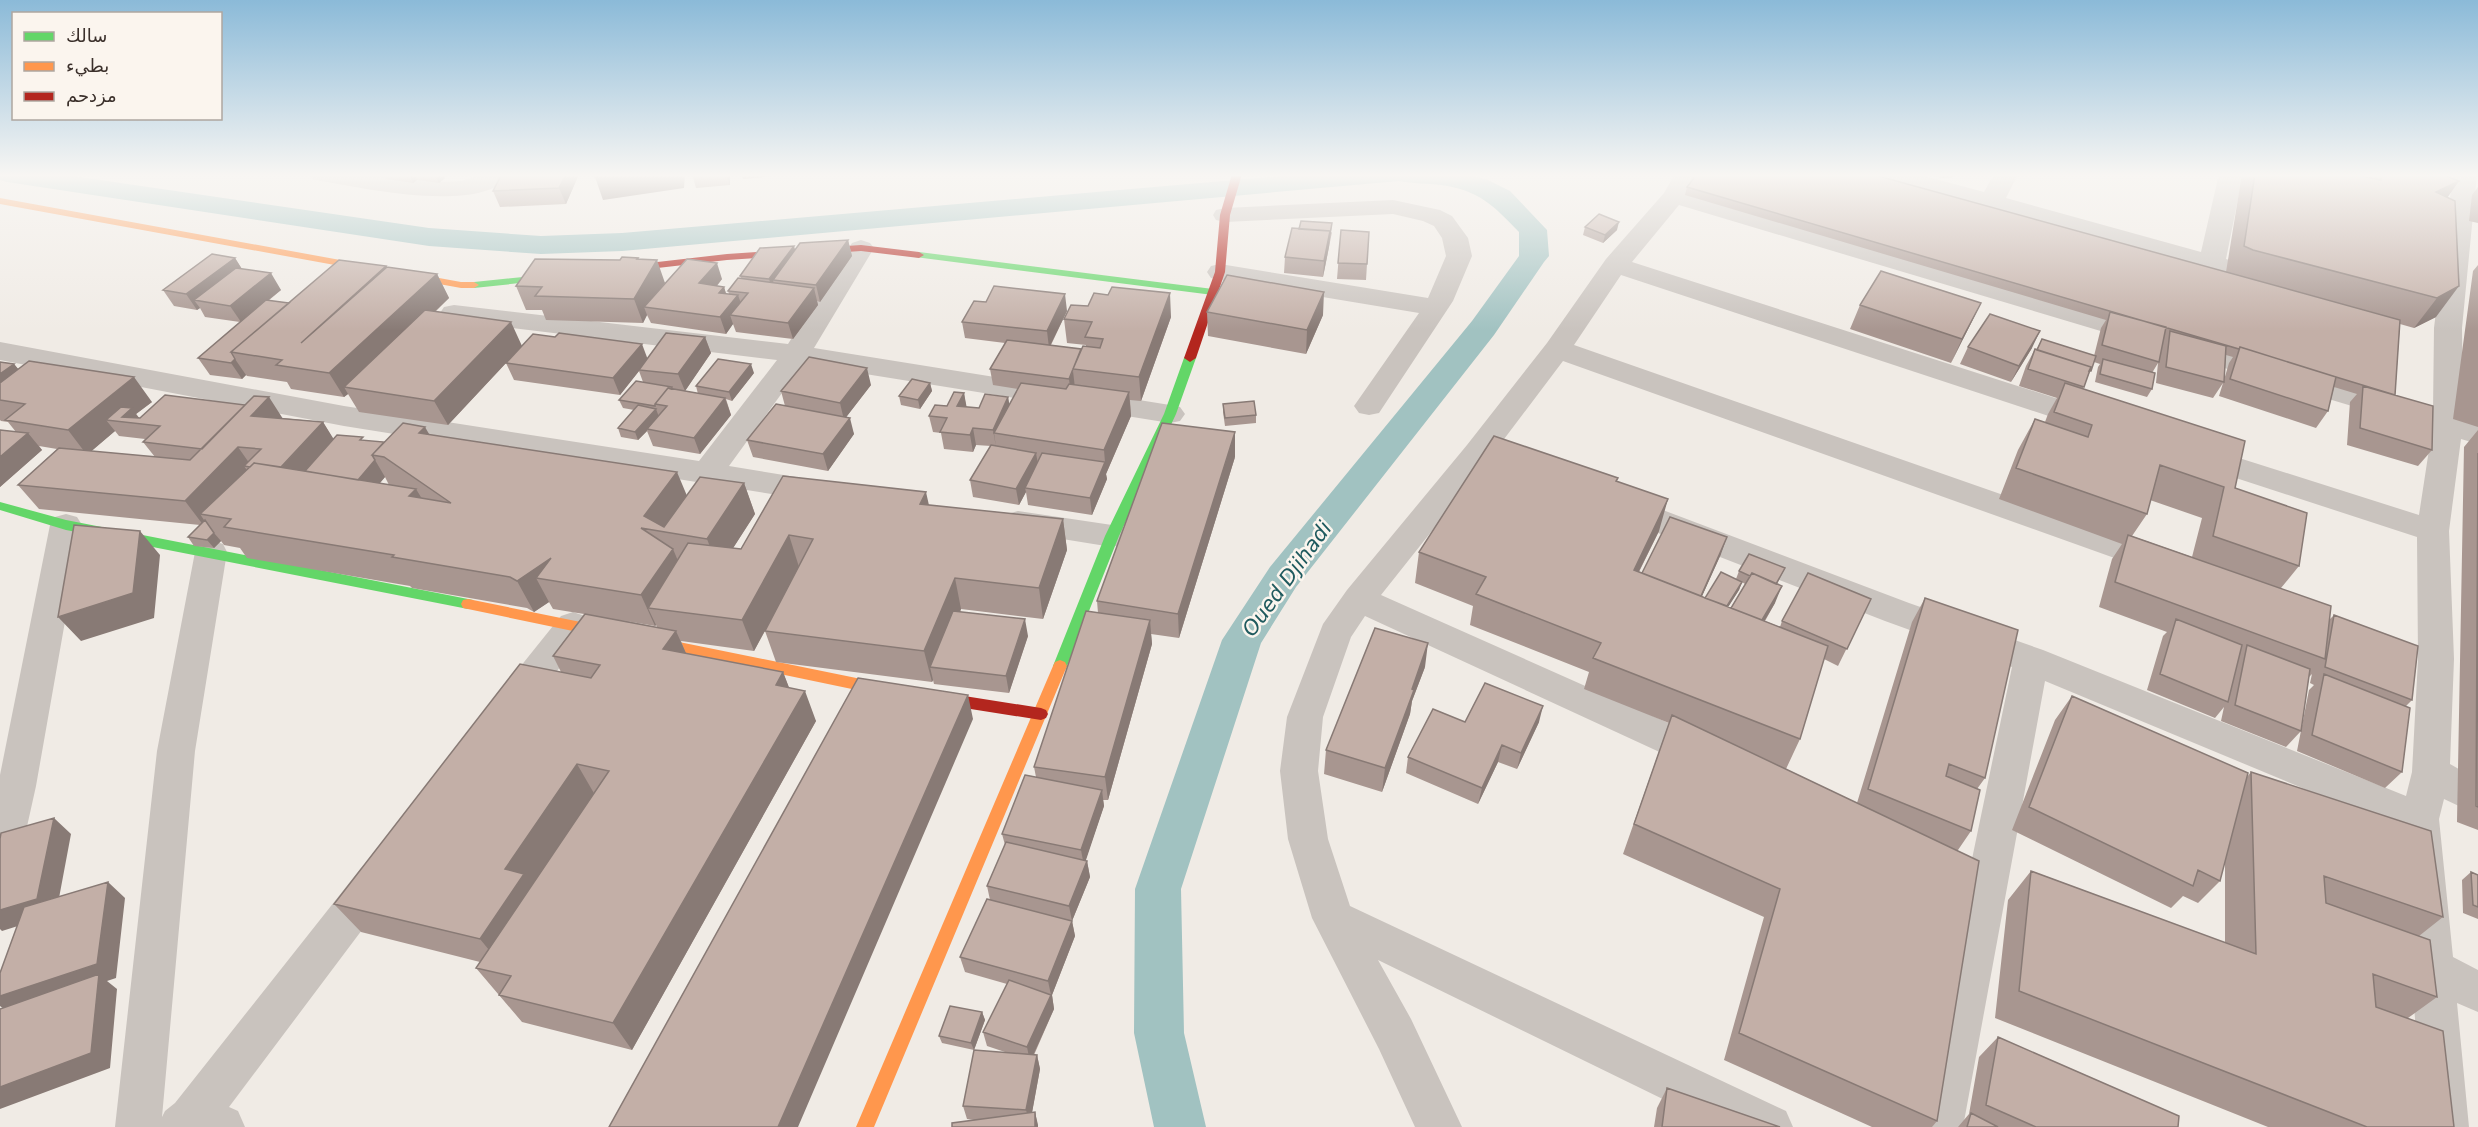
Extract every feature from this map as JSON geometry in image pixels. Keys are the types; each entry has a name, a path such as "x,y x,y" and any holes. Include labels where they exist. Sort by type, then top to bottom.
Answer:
{"street":[{"path":"138,227 461,285 485,285 578,274"},
{"path":"866,1127 1041,714 1112,536 1170,414 1217,282 1224,227"},
{"path":"1369,406 1440,301 1459,256 1455,238 1447,227"},
{"path":"1439,1127 1395,1034 1334,918 1308,839 1299,771 1305,717 1335,633 1359,599 1478,452 1557,349 1615,265 1647,227"},
{"path":"1814,227 2463,430"},
{"path":"2080,227 2291,285"},
{"path":"2212,263 2220,227"},
{"path":"2446,1127 2420,819 2431,772 2436,659 2433,531 2463,430 2437,325 2455,227"},
{"path":"601,272 727,257 861,248 1217,282 1434,307"},
{"path":"707,473 796,354 861,248"},
{"path":"1615,265 2115,428"},
{"path":"485,285 446,320 796,354 1170,414"},
{"path":"1557,349 2188,572"},
{"path":"0,351 344,416 846,495"},
{"path":"344,416 370,392"},
{"path":"2172,446 2433,531"},
{"path":"1478,452 1511,465"},
{"path":"1589,494 1897,612 2031,660 2420,819"},
{"path":"0,506 66,525 573,625 863,703 1041,714"},
{"path":"996,518 1112,536"},
{"path":"0,858 66,525"},
{"path":"138,1127 176,751 211,552"},
{"path":"1359,599 1733,769"},
{"path":"493,727 573,625"},
{"path":"2402,647 2436,659"},
{"path":"1940,1127 2031,660"},
{"path":"2431,772 2478,799"},
{"path":"1902,846 1986,885"},
{"path":"198,1124 400,849"},
{"path":"1334,918 1770,1127"},
{"path":"2433,968 2478,992"}],"building":[{"path":"1300,227 1331,227 1330,234 1330,231 1299,229"},
{"path":"1585,227 1614,227 1605,235"},
{"path":"1822,227 2062,227 2400,320 2395,395 2240,347 2239,349"},
{"path":"2247,227 2456,227 2459,286 2437,298 2244,246"},
{"path":"1292,228 1330,231 1324,261 1285,257"},
{"path":"1341,230 1369,232 1367,264 1338,263"},
{"path":"848,240 816,285 773,280 800,243"},
{"path":"794,246 769,279 740,276 760,248"},
{"path":"212,254 235,258 186,294 163,290"},
{"path":"622,257 657,260 634,299 535,296 542,287 516,286 535,259 620,260"},
{"path":"687,259 717,263 699,283 724,287 719,293 738,295 720,317 644,307"},
{"path":"339,260 386,266 301,343 387,267 437,274 329,373 276,365 282,360 231,352"},
{"path":"236,268 271,273 230,306 194,300"},
{"path":"1881,271 1981,303 1962,339 1860,305"},
{"path":"1227,275 1324,292 1307,330 1207,312"},
{"path":"738,278 814,288 788,323 730,315 748,293 728,291"},
{"path":"994,286 1065,294 1047,331 962,322 974,301 986,302"},
{"path":"1112,287 1170,293 1139,377 1073,369 1083,346 1100,348 1103,339 1085,337 1092,322 1064,319 1071,305 1088,306 1094,293 1108,295"},
{"path":"266,300 289,303 231,352 235,359 231,363 198,358"},
{"path":"425,310 511,322 434,401 344,387"},
{"path":"2110,312 2166,327 2159,362 2102,345"},
{"path":"1990,314 2040,331 2019,366 1968,347"},
{"path":"2170,331 2226,346 2224,382 2166,367"},
{"path":"559,333 642,344 613,378 506,363 533,334 555,337"},
{"path":"666,333 705,337 678,374 639,370"},
{"path":"2042,339 2096,356 2091,371 2089,371 2091,367 2037,350"},
{"path":"1007,340 1081,349 1069,379 990,369"},
{"path":"2240,347 2336,377 2328,411 2230,379"},
{"path":"2035,349 2091,367 2084,387 2028,369"},
{"path":"809,357 867,368 840,403 781,391"},
{"path":"718,359 751,364 729,392 696,386"},
{"path":"2103,359 2155,373 2152,389 2100,374"},
{"path":"29,361 134,377 68,430 5,420 25,404 0,400 0,383"},
{"path":"0,362 14,364 0,374"},
{"path":"912,379 930,383 918,400 899,396"},
{"path":"636,381 672,387 668,388 655,406 619,400"},
{"path":"1021,383 1066,389 1069,384 1129,392 1104,450 994,433"},
{"path":"2065,383 2245,441 2235,488 2307,513 2299,566 2213,536 2224,487 2160,465 2147,514 2016,468 2035,419 2088,437 2092,425 2054,412"},
{"path":"2363,386 2433,406 2432,450 2360,428"},
{"path":"668,388 725,398 694,438 647,429 667,406 655,404"},
{"path":"954,392 964,393 957,406 979,408 985,394 1008,397 993,430 973,428 970,435 940,432 947,418 929,416 935,405 947,406"},
{"path":"165,395 245,405 202,449 143,442 160,426 106,420 121,407 132,408 122,417 140,418"},
{"path":"254,396 269,397 251,416 323,422 281,467 254,463 250,467 244,466 261,449 238,447 185,501 18,485 59,448 190,460"},
{"path":"1254,401 1256,415 1225,418 1223,404"},
{"path":"776,404 850,418 823,454 747,440"},
{"path":"638,405 656,409 635,432 618,428"},
{"path":"403,423 425,427 419,433 677,472 644,516 664,527 700,477 744,483 707,539 641,528 673,549 641,595 536,578 551,558 517,581 510,577 392,557 394,555 224,527 231,519 200,514 254,463 416,489 409,496 451,503 384,457 372,455"},
{"path":"1162,423 1235,432 1178,614 1097,601"},
{"path":"0,430 28,433 0,457"},
{"path":"337,435 363,437 360,440 384,442 372,455 375,460 358,480 305,471"},
{"path":"1494,436 1618,478 1616,481 1668,499 1634,570 1828,646 1800,739 1593,658 1601,643 1476,594 1486,577 1419,552"},
{"path":"991,445 1036,453 1016,489 970,480"},
{"path":"1042,453 1105,462 1090,498 1025,488"},
{"path":"2478,453 2478,807 2476,806"},
{"path":"783,476 926,492 920,504 1063,519 1039,588 955,578 924,651 765,631 813,539 789,535 742,620 648,608 688,543 741,549"},
{"path":"1670,517 1727,537 1701,596 1642,573"},
{"path":"205,520 214,533 207,540 188,537"},
{"path":"74,525 140,531 133,593 58,617"},
{"path":"2128,535 2331,606 2325,659 2115,582"},
{"path":"1749,554 1785,568 1776,584 1752,573 1750,576 1739,571"},
{"path":"1721,572 1742,582 1727,606 1705,598"},
{"path":"1752,573 1782,586 1762,620 1731,608"},
{"path":"1808,573 1871,599 1847,649 1782,621"},
{"path":"1925,598 2018,630 1985,778 1949,764 1946,776 1980,790 1971,831 1868,789"},
{"path":"953,611 1025,619 1006,676 930,667"},
{"path":"1086,611 1150,620 1105,777 1034,767"},
{"path":"585,614 676,631 663,649 783,672 776,685 805,691 613,1023 499,995 511,976 476,968 609,771 577,764 505,869 524,874 480,939 334,904 520,664 591,678 600,665 553,656"},
{"path":"2334,615 2418,646 2412,700 2325,667"},
{"path":"2176,619 2242,645 2228,702 2160,674"},
{"path":"1375,628 1428,643 1412,689 1414,690 1385,768 1326,750"},
{"path":"2247,645 2310,669 2301,731 2235,705"},
{"path":"2324,674 2410,708 2402,772 2312,735"},
{"path":"858,678 968,695 778,1127 609,1127"},
{"path":"1485,683 1543,706 1521,753 1502,745 1482,788 1408,757 1433,709 1465,722"},
{"path":"2072,696 2248,773 2220,881 2198,870 2193,886 2029,807"},
{"path":"1672,715 1979,861 1937,1121 1739,1033 1780,889 1634,824"},
{"path":"2251,772 2431,831 2443,917 2324,876 2326,903 2430,940 2437,997 2373,974 2376,1007 2443,1031 2454,1127 2367,1127 2019,991 2031,871 2256,954"},
{"path":"1025,775 1102,790 1081,850 1002,834"},
{"path":"54,818 37,899 0,910 1,833"},
{"path":"1006,842 1087,861 1069,906 987,886"},
{"path":"2471,872 2478,875 2478,907 2473,905"},
{"path":"108,882 97,964 0,996 0,973 24,907"},
{"path":"987,899 1072,921 1048,981 960,957"},
{"path":"99,974 91,1053 0,1087 0,1009"},
{"path":"1009,980 1051,995 1027,1047 983,1032"},
{"path":"950,1006 982,1012 971,1043 939,1036"},
{"path":"1998,1037 2179,1116 2178,1127 2036,1127 1986,1105"},
{"path":"974,1050 1037,1055 1026,1110 963,1106"},
{"path":"1667,1088 1780,1127 1662,1127"},
{"path":"1035,1112 1035,1127 952,1127 952,1123"},
{"path":"1971,1113 1998,1127 1967,1127"}],"waterway":[{"name":"Oued Djihadi","path":"359,227 429,237 541,245 622,242 797,227"},
{"name":"Oued Djihadi","path":"1180,1127 1159,1033 1158,889 1242,640 1283,577 1483,328 1534,256 1533,230 1530,227"}],"traffic: fast":[{"path":"919,255 1213,292"},
{"path":"474,285 563,276"},
{"path":"1060,666 1112,536 1170,414 1190,358"},
{"path":"0,506 66,525 468,604"}],"traffic: slow":[{"path":"140,227 461,285 474,285"},
{"path":"468,604 871,687 958,701"},
{"path":"865,1127 1060,666"}],"traffic: jam":[{"path":"1190,358 1220,272 1224,227"},
{"path":"614,270 727,257 861,248 919,255"},
{"path":"958,701 1041,714"}]}
